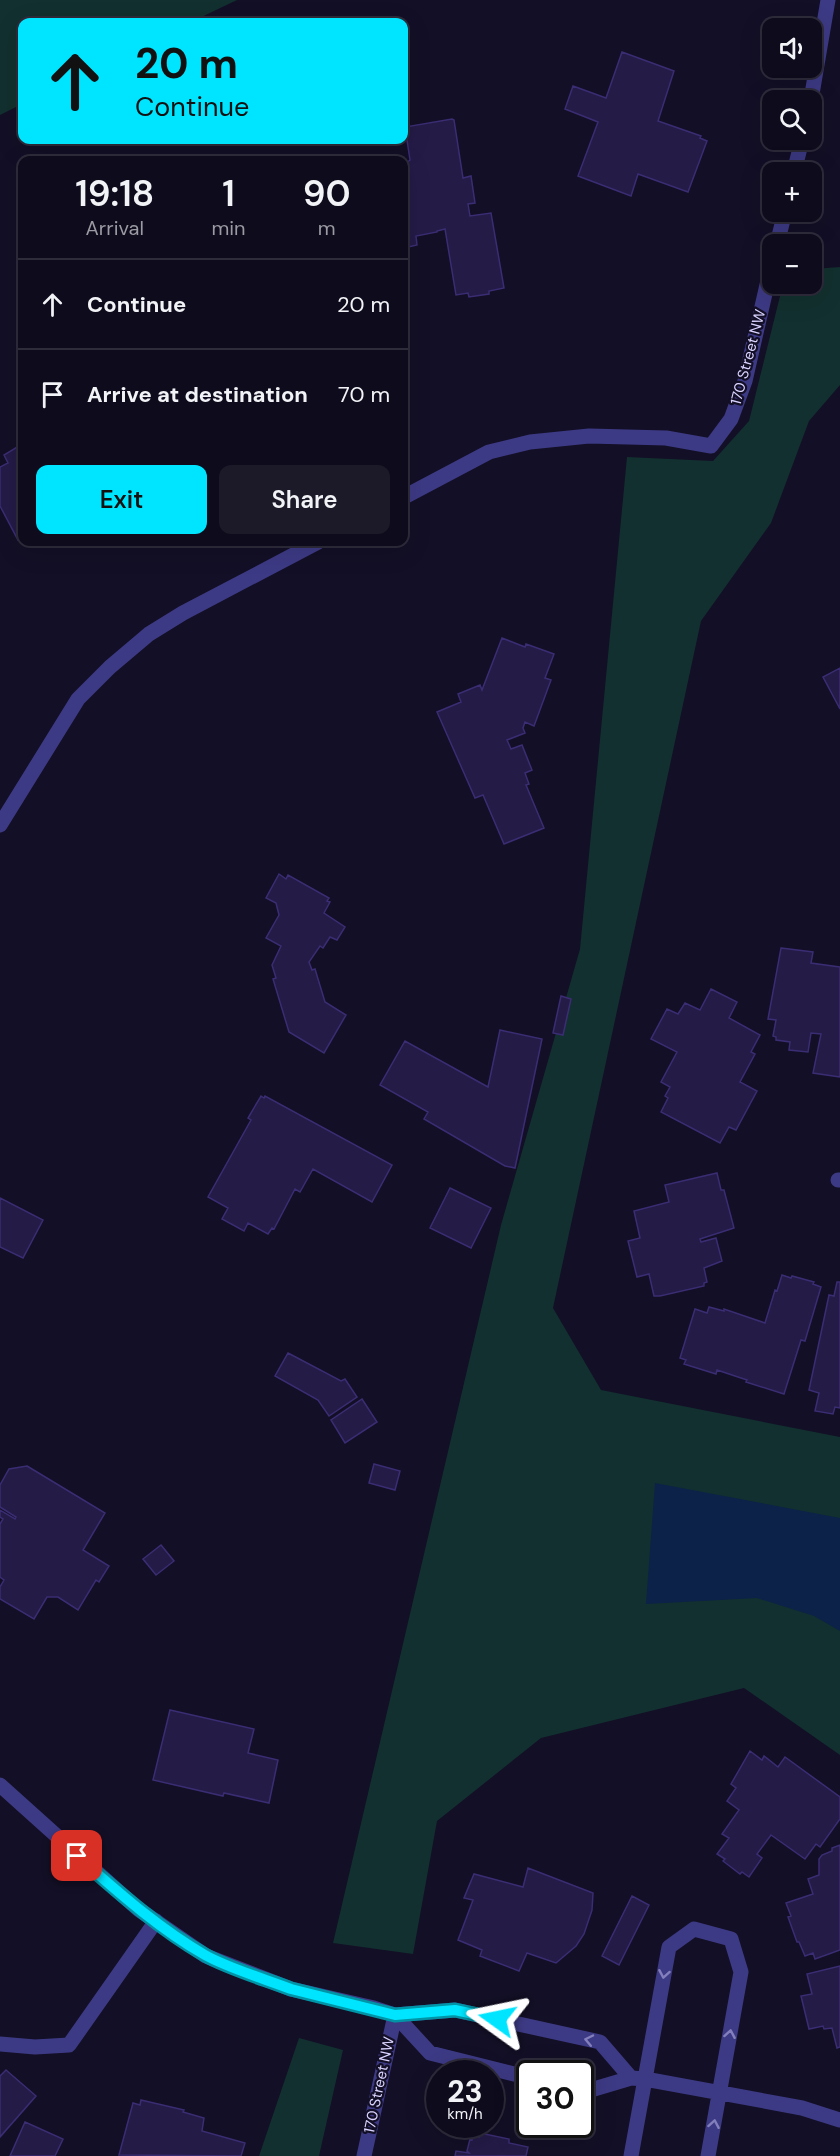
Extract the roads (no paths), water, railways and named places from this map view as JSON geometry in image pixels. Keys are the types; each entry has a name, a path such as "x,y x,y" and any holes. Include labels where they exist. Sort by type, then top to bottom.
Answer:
{"street":[{"path":"813,90 828,0"},
{"name":"170 Street NW","path":"408,495 489,452 530,442 589,436 666,438 711,446 731,419 745,381 765,294"},
{"path":"0,825 78,699 110,667 148,634 310,546"},
{"path":"0,1785 138,1909 206,1956 291,1989 395,2015 455,2010 600,2042 638,2079"},
{"path":"0,2044 35,2047 69,2045 156,1920"},
{"path":"631,2156 638,2079 669,1947 694,1929 731,1939 741,1972 708,2156"},
{"path":"395,2015 430,2053 516,2074"},
{"name":"170 Street NW","path":"364,2156 395,2015"},
{"path":"594,2090 638,2079 802,2108 840,2120"}],"water":[{"path":"655,1483 840,1518 840,1631 814,1616 757,1598 646,1604"}]}
